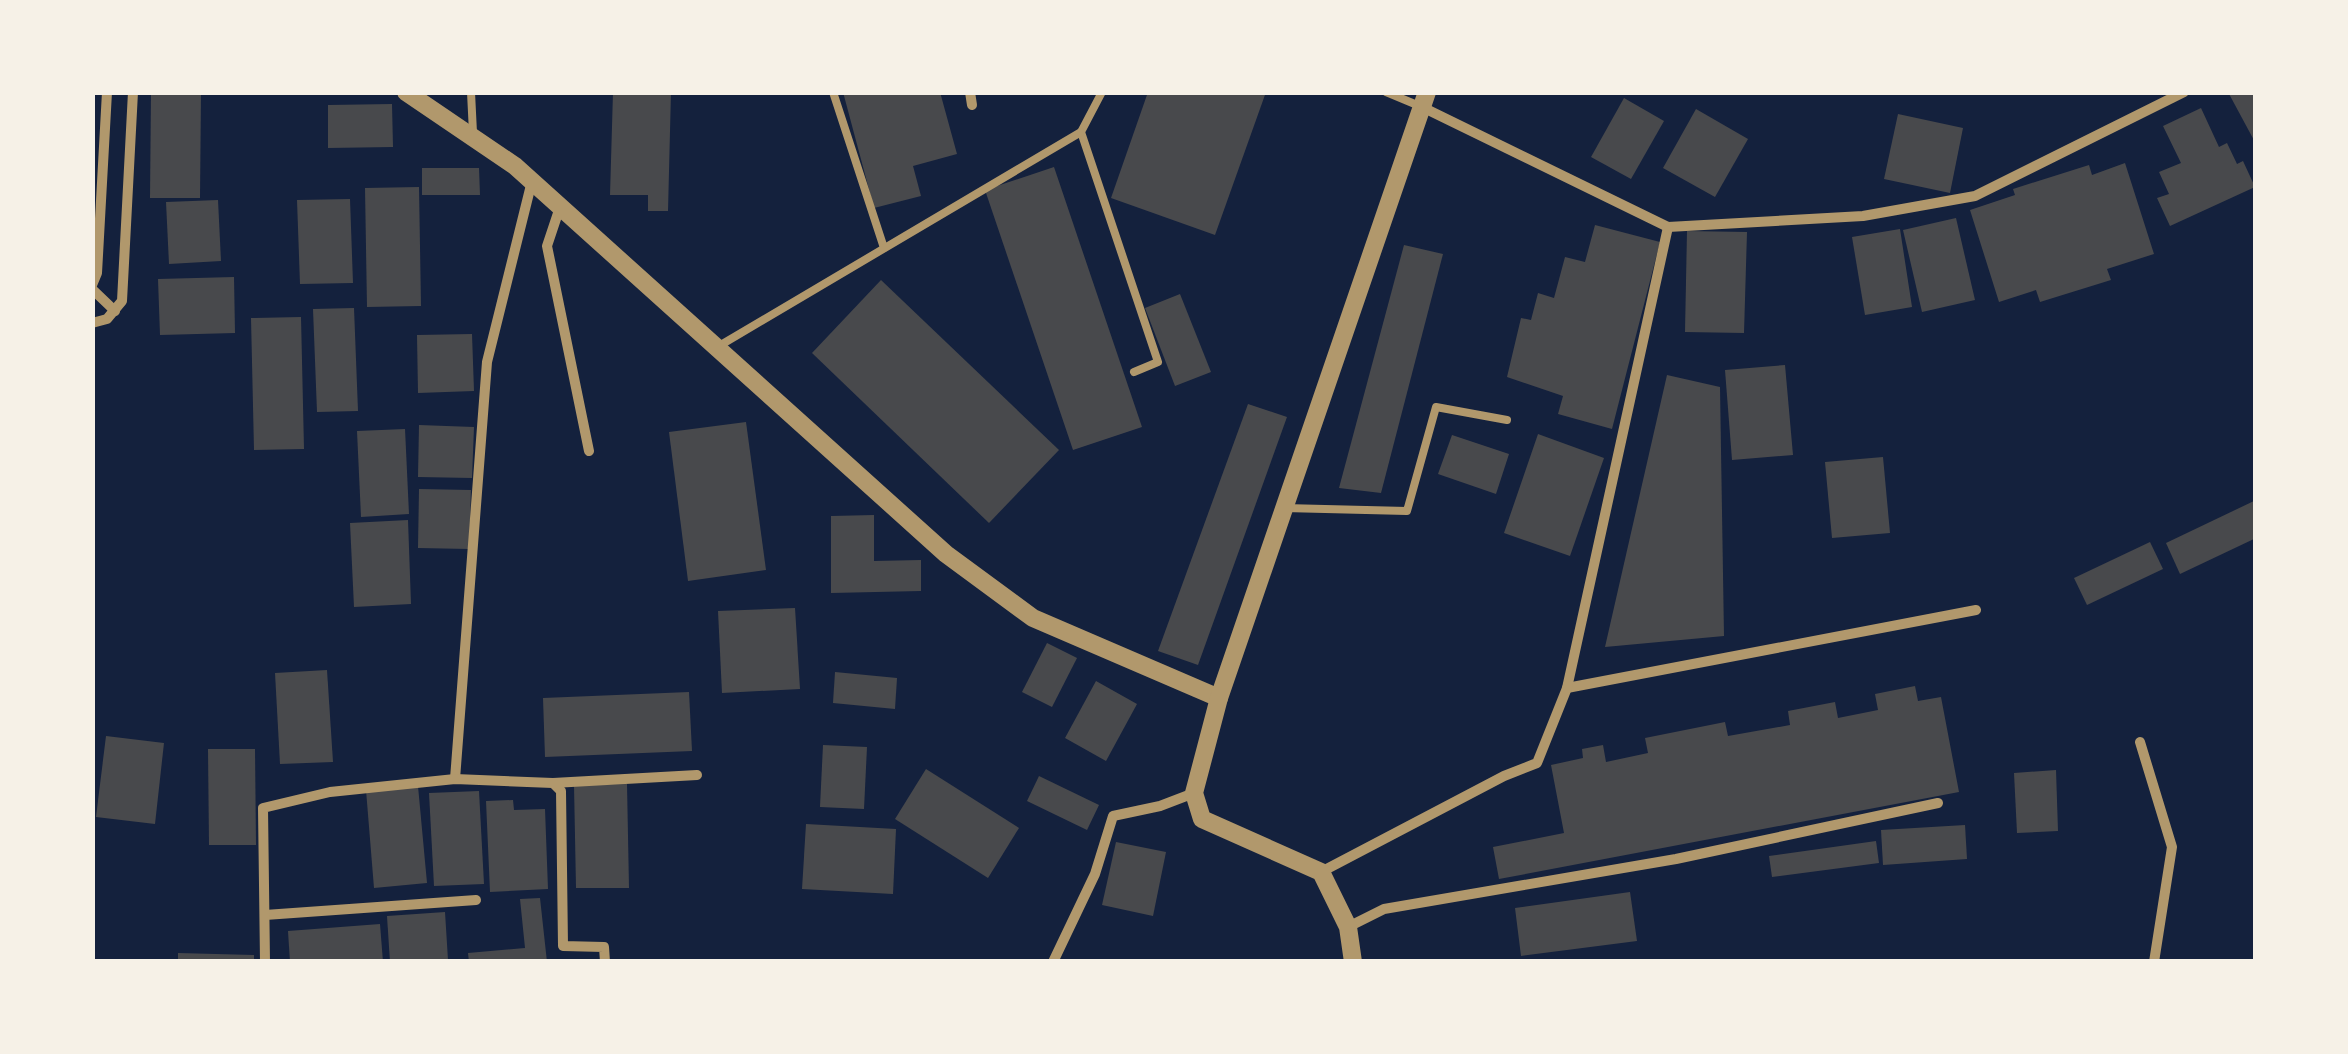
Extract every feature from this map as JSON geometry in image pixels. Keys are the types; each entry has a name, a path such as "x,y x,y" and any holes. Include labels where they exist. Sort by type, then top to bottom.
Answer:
{"street":[{"path":"107,92 98,172 97,273 92,288 116,311"},
{"path":"92,322 107,319 122,301 133,92"},
{"path":"406,92 532,181 946,554 1032,618 1218,698"},
{"path":"970,92 972,106"},
{"path":"1353,962 1348,927 1322,872 1202,819 1194,793 1218,698 1425,100 1668,226 1863,216 1975,196 2184,92"},
{"path":"454,778 487,362 532,181"},
{"path":"560,206 547,246 589,451"},
{"path":"1322,872 1504,776 1537,763 1567,688 1668,226"},
{"path":"1567,688 1976,610"},
{"path":"2140,742 2172,847 2154,962"},
{"path":"265,962 264,808 330,792 454,778 553,783 696,776"},
{"path":"553,783 561,791 563,946 604,946 605,962"},
{"path":"1053,962 1095,874 1113,816 1160,806 1194,793"},
{"path":"1348,927 1384,909 1676,859 1938,803"},
{"path":"265,915 476,900"}],"lane":[{"path":"472,92 473,137"},
{"path":"833,92 884,248"},
{"path":"716,347 1081,132 1102,92"},
{"path":"1386,92 1425,100"},
{"path":"1081,132 1158,362 1134,372"},
{"path":"1284,508 1407,511 1436,408 1506,420"}],"building":[{"path":"151,92 201,92 200,198 150,198"},
{"path":"613,92 671,92 668,211 648,211 648,195 610,195"},
{"path":"843,92 940,92 957,154 913,166 921,196 874,208"},
{"path":"1148,92 1266,92 1215,235 1111,198"},
{"path":"2228,92 2256,92 2256,144"},
{"path":"1624,98 1664,121 1631,179 1591,157"},
{"path":"392,104 393,147 328,148 328,105"},
{"path":"2201,108 2219,147 2227,143 2237,164 2243,161 2255,187 2170,226 2157,198 2169,194 2159,172 2181,163 2163,126"},
{"path":"1696,109 1748,139 1715,197 1663,168"},
{"path":"1898,114 1963,128 1950,193 1884,179"},
{"path":"2125,163 2154,254 2107,269 2111,280 2040,302 2036,290 1999,302 1970,210 2015,195 2013,189 2089,165 2092,175"},
{"path":"1054,167 1142,427 1073,450 985,190"},
{"path":"422,168 479,168 480,195 422,195"},
{"path":"419,187 421,306 367,307 365,188"},
{"path":"350,199 353,283 300,284 297,200"},
{"path":"218,200 221,261 169,264 166,202"},
{"path":"1956,218 1975,300 1922,312 1903,230"},
{"path":"1595,225 1660,242 1612,429 1558,414 1563,396 1507,377 1521,318 1531,320 1538,293 1554,298 1565,257 1585,262"},
{"path":"1900,229 1912,307 1865,315 1852,237"},
{"path":"1687,231 1747,232 1744,333 1685,332"},
{"path":"1404,245 1443,254 1381,493 1339,488"},
{"path":"234,277 235,333 160,335 158,279"},
{"path":"881,280 1059,450 989,523 812,353"},
{"path":"1180,294 1211,372 1175,386 1145,308"},
{"path":"354,308 358,411 317,412 313,309"},
{"path":"301,317 304,449 254,450 251,318"},
{"path":"472,334 474,391 418,393 417,335"},
{"path":"1785,365 1793,455 1732,460 1725,370"},
{"path":"1667,375 1720,387 1724,636 1605,647"},
{"path":"1248,404 1287,417 1198,665 1158,651"},
{"path":"746,422 766,570 688,581 669,432"},
{"path":"419,425 474,427 472,478 418,477"},
{"path":"405,429 409,514 361,517 357,431"},
{"path":"1538,434 1604,458 1570,556 1504,533"},
{"path":"1452,435 1509,454 1496,494 1438,474"},
{"path":"1883,457 1890,533 1832,538 1825,462"},
{"path":"419,489 471,490 469,549 418,548"},
{"path":"2256,500 2256,538 2180,574 2166,543"},
{"path":"874,515 874,561 921,560 921,591 831,593 831,516"},
{"path":"408,520 411,604 354,607 350,523"},
{"path":"2150,542 2163,569 2087,605 2074,578"},
{"path":"795,608 800,689 722,693 718,611"},
{"path":"1047,643 1077,658 1052,707 1022,692"},
{"path":"327,670 333,762 280,764 275,673"},
{"path":"835,672 897,678 895,709 833,703"},
{"path":"1096,681 1137,704 1106,761 1065,738"},
{"path":"1915,686 1918,701 1941,697 1959,792 1499,879 1493,847 1564,833 1551,765 1583,758 1582,749 1603,745 1606,762 1648,753 1645,738 1725,722 1728,736 1790,725 1788,711 1835,702 1838,718 1878,710 1875,694"},
{"path":"689,692 692,751 545,757 543,698"},
{"path":"106,736 164,743 155,824 96,817"},
{"path":"823,745 867,747 864,809 820,807"},
{"path":"208,749 255,749 256,845 209,845"},
{"path":"926,769 1019,828 988,878 895,819"},
{"path":"2056,770 2058,831 2017,833 2014,773"},
{"path":"1039,776 1099,805 1087,830 1027,801"},
{"path":"627,784 629,888 576,888 574,785"},
{"path":"418,786 427,883 374,888 366,790"},
{"path":"479,791 484,884 434,886 429,793"},
{"path":"513,800 514,810 545,809 548,889 490,892 486,801"},
{"path":"806,824 896,829 893,894 802,889"},
{"path":"1965,825 1967,859 1883,865 1881,830"},
{"path":"1876,841 1879,863 1772,877 1769,856"},
{"path":"1116,842 1166,852 1153,916 1102,905"},
{"path":"1630,892 1637,941 1521,956 1515,908"},
{"path":"540,898 547,962 469,962 468,953 525,948 520,899"},
{"path":"445,912 448,960 390,962 387,916"},
{"path":"380,924 383,962 290,962 288,931"},
{"path":"178,953 254,955 254,962 178,962"}]}
